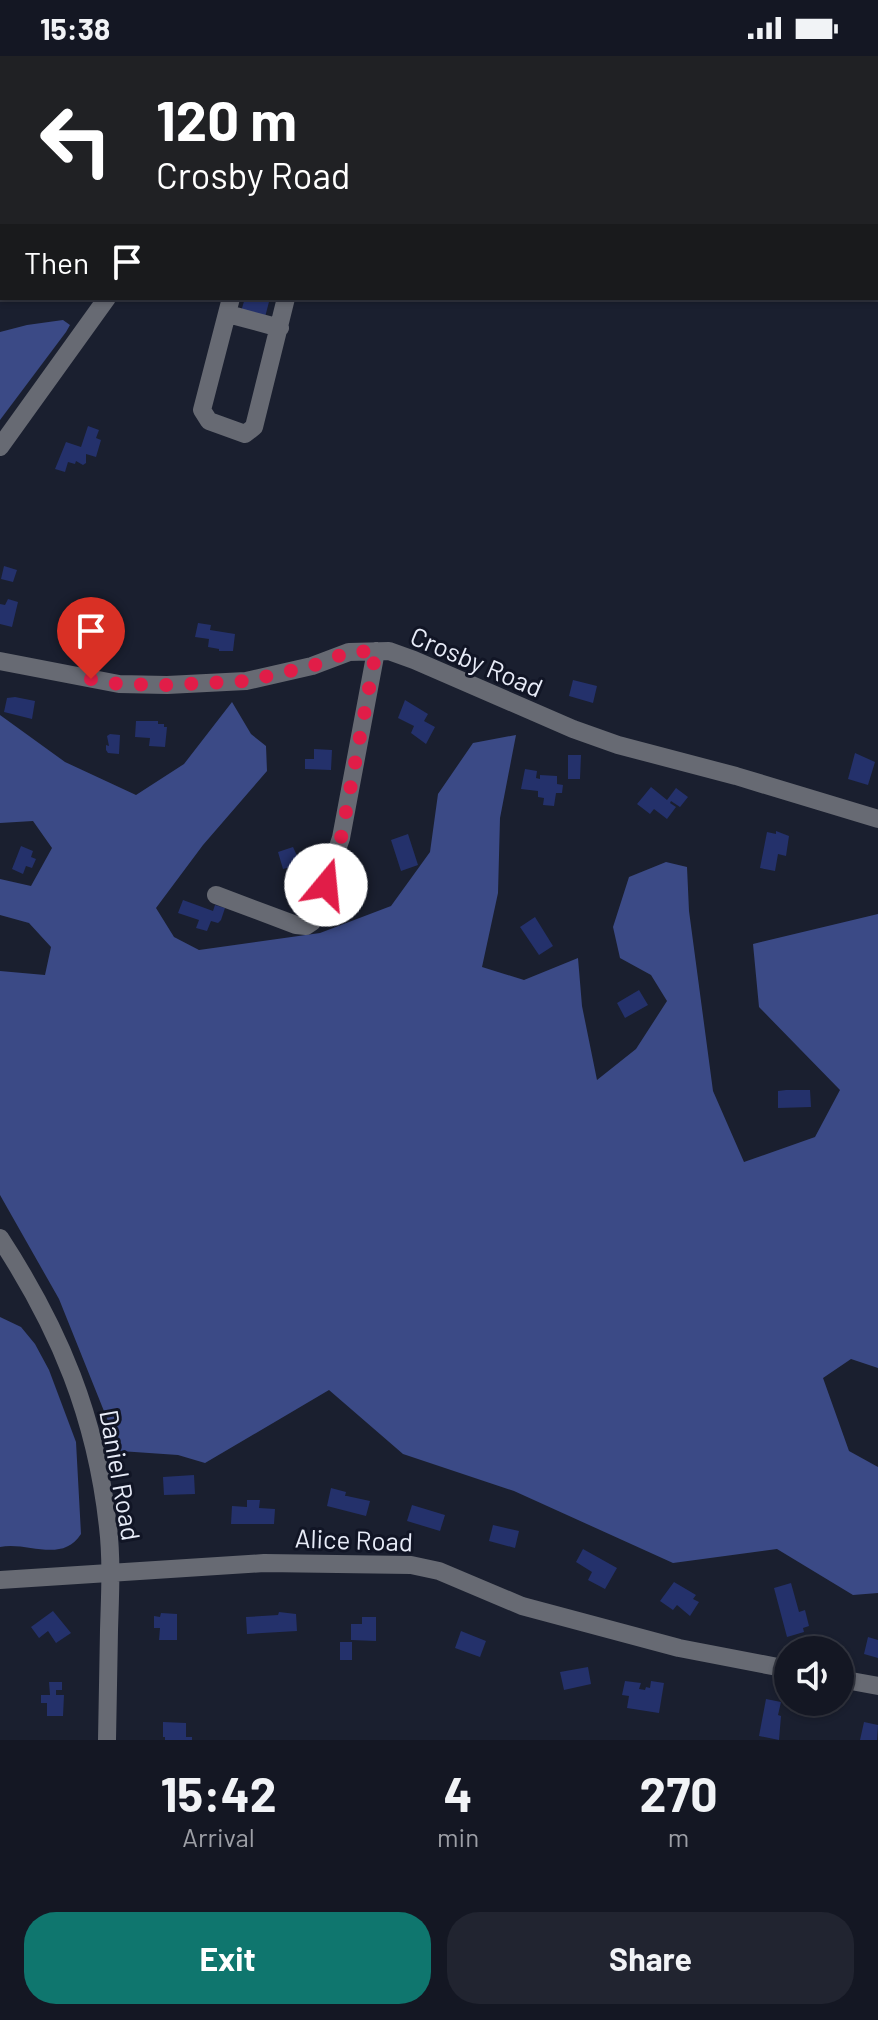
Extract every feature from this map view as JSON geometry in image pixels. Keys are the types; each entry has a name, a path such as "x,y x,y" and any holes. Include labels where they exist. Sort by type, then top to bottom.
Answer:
{"street":[{"path":"0,447 106,300"},
{"path":"280,328 229,306 202,410 209,421 245,434 254,427 280,328 286,300"},
{"path":"216,895 296,925 306,926 312,922 341,838 376,651"},
{"name":"Crosby Road","path":"0,661 119,684 167,685 246,681 312,666 349,652 389,651 611,742 878,819"},
{"name":"Daniel Road","path":"0,1238 46,1314 80,1394 102,1483 110,1574 107,1740"},
{"name":"Alice Road","path":"0,1580 264,1563 411,1565 439,1571 522,1606 679,1648 774,1666"},
{"path":"854,1682 878,1686"}],"shaded area":[{"path":"63,320 70,325 66,332 0,420 0,332"},
{"path":"232,702 251,734 266,746 267,771 203,845 156,908 174,937 199,950 320,933 391,906 430,852 438,794 473,743 516,735 500,818 498,893 482,967 524,980 578,958 582,1006 597,1080 636,1049 667,1001 651,975 620,958 613,927 629,877 666,862 687,867 689,911 713,1091 744,1162 815,1137 840,1090 759,1007 753,944 878,914 878,1368 851,1359 823,1378 849,1451 878,1467 878,1593 853,1595 777,1549 673,1563 514,1491 403,1454 329,1390 205,1463 178,1455 120,1451 59,1299 0,1195 0,971 45,975 51,947 29,923 0,915 0,879 31,886 52,848 33,821 0,823 0,715 65,762 136,795 184,764"},
{"path":"0,1317 21,1327 35,1344 49,1370 76,1442 81,1534 64,1548 0,1547"}],"building":[{"path":"244,300 269,300 264,321 240,315"},
{"path":"88,426 99,430 96,438 101,440 96,457 86,454 83,465 76,461 75,464 68,462 65,472 55,469 66,442 81,447"},
{"path":"4,566 17,570 13,582 1,579"},
{"path":"8,599 18,602 12,627 0,624 0,604 5,605"},
{"path":"198,623 211,625 210,630 235,634 233,651 208,647 209,639 195,637"},
{"path":"573,680 597,686 593,703 569,696"},
{"path":"7,698 35,701 32,719 4,712"},
{"path":"405,700 428,714 424,721 435,727 426,744 411,733 414,726 398,718"},
{"path":"136,721 164,724 167,727 165,747 149,746 150,738 135,737"},
{"path":"120,735 119,754 106,750 106,745 109,746 107,736"},
{"path":"314,749 332,750 331,770 305,769 305,759 314,759"},
{"path":"855,753 875,762 868,785 848,779"},
{"path":"568,755 581,755 580,779 568,779"},
{"path":"525,769 537,771 536,778 540,779 540,775 557,776 557,784 563,785 562,793 556,793 554,806 543,805 544,798 538,797 538,791 521,789"},
{"path":"651,787 667,800 676,788 688,797 680,807 671,801 676,807 667,819 654,809 650,814 637,804"},
{"path":"776,831 789,836 786,856 778,854 775,871 760,868 767,832 776,834"},
{"path":"408,834 418,865 401,871 391,840"},
{"path":"21,846 33,851 31,857 36,859 32,868 26,866 23,874 12,869"},
{"path":"293,847 305,873 294,876 296,886 289,888 286,877 293,875 291,867 283,869 278,852"},
{"path":"183,900 213,911 215,905 225,908 221,920 218,923 211,921 207,931 196,928 199,920 178,913"},
{"path":"535,917 553,946 539,955 520,927"},
{"path":"639,990 648,1005 625,1018 617,1003"},
{"path":"810,1090 811,1107 778,1108 778,1091"},
{"path":"194,1475 195,1494 164,1495 163,1477"},
{"path":"331,1488 346,1492 345,1496 370,1501 366,1516 327,1506"},
{"path":"247,1500 260,1500 259,1508 275,1509 274,1524 231,1524 232,1506 247,1507"},
{"path":"412,1505 445,1515 440,1531 407,1521"},
{"path":"493,1525 519,1531 515,1548 489,1541"},
{"path":"583,1549 617,1568 605,1589 588,1580 592,1572 576,1562"},
{"path":"674,1582 696,1595 693,1599 699,1602 690,1616 677,1605 673,1610 660,1601"},
{"path":"791,1583 799,1612 805,1610 809,1626 803,1628 804,1632 787,1636 774,1588"},
{"path":"53,1611 71,1633 56,1643 48,1631 39,1638 31,1627"},
{"path":"279,1612 296,1614 297,1631 247,1634 246,1617 278,1615"},
{"path":"161,1613 177,1614 177,1640 159,1640 160,1628 154,1628 154,1616 160,1617"},
{"path":"362,1617 376,1617 376,1641 351,1640 351,1624 362,1624"},
{"path":"461,1631 486,1641 480,1657 455,1648"},
{"path":"868,1637 878,1640 878,1658 864,1654"},
{"path":"340,1642 352,1642 352,1660 340,1660"},
{"path":"588,1667 591,1684 564,1690 560,1672"},
{"path":"625,1681 641,1683 639,1689 645,1690 646,1687 650,1688 651,1681 664,1683 659,1713 627,1708 629,1696 622,1695"},
{"path":"49,1682 62,1682 62,1690 56,1690 56,1695 64,1695 63,1716 47,1716 47,1703 41,1703 41,1695 50,1695"},
{"path":"766,1699 774,1701 774,1716 781,1716 779,1740 759,1736"},
{"path":"163,1722 186,1723 186,1737 192,1737 192,1740 165,1740"},
{"path":"864,1722 878,1725 877,1740 860,1740"}],"route":[{"path":"91,679 119,684 167,685 246,681 312,666 349,652 376,651 341,838 326,885"}]}
